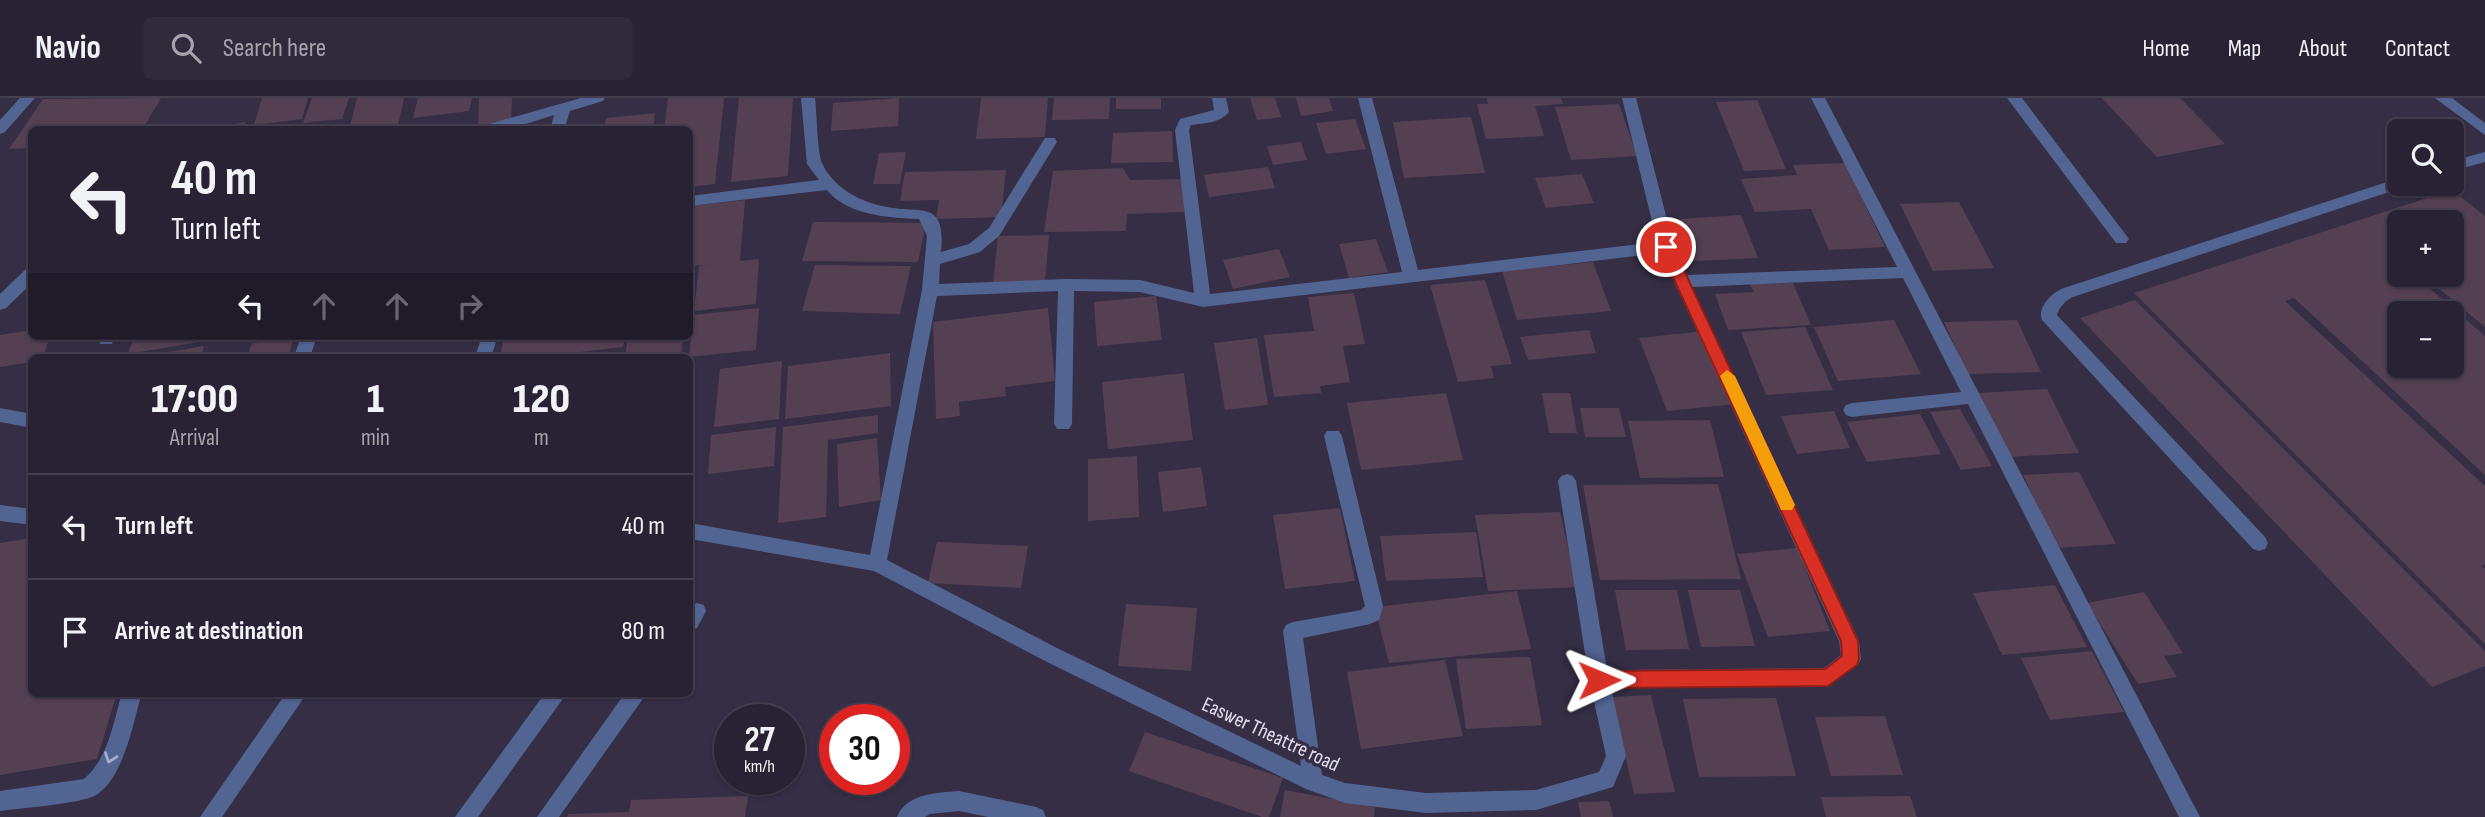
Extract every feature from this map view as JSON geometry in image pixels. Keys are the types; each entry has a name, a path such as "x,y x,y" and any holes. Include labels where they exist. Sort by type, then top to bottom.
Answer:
{"street":[{"path":"0,129 28,98"},
{"path":"501,126 598,98"},
{"path":"808,98 814,164 842,198 887,213 922,214 929,219 935,236 930,290 877,564"},
{"path":"1203,301 1182,130 1185,122 1217,117 1222,112 1219,98"},
{"path":"1365,98 1411,275"},
{"path":"1599,680 1828,677 1851,659 1849,641 1666,247 1629,98"},
{"path":"1818,98 2190,817"},
{"path":"2014,98 2121,239"},
{"path":"2442,98 2485,130"},
{"path":"558,126 564,108"},
{"path":"933,260 974,247 994,232 1051,142"},
{"path":"2464,163 2485,157"},
{"path":"693,201 830,184"},
{"path":"2259,543 2048,316 2058,297 2067,293 2387,187"},
{"path":"930,290 1066,285 1140,286 1203,301 1666,247"},
{"path":"1684,281 1908,272"},
{"path":"0,304 28,277"},
{"path":"1063,424 1066,285"},
{"path":"1852,410 1973,397"},
{"path":"0,415 28,420"},
{"path":"1312,782 1293,631 1363,618 1372,614 1374,606 1333,436"},
{"name":"Easwer Theattre road","path":"693,532 877,564 1054,656 1312,782 1345,793 1426,803 1536,800 1606,780 1616,756 1599,680 1567,481"},
{"path":"0,513 28,516"},
{"path":"0,800 89,788 100,780 131,697"},
{"path":"210,817 294,697"},
{"path":"465,817 554,697"},
{"path":"547,817 635,697"},
{"path":"907,817 926,804 959,801 1036,817"}],"building":[{"path":"161,98 144,126 28,126 28,148 9,149 43,99"},
{"path":"262,98 308,98 302,119 254,125"},
{"path":"312,98 349,98 342,119 303,123"},
{"path":"357,98 404,98 398,126 350,126"},
{"path":"418,98 472,98 469,111 413,118"},
{"path":"479,98 512,98 511,119 478,126"},
{"path":"668,98 724,98 715,184 693,187 693,126 664,126"},
{"path":"739,98 793,98 788,176 731,182"},
{"path":"899,98 898,126 831,131 833,103"},
{"path":"981,98 1048,98 1045,137 976,139"},
{"path":"1054,98 1110,98 1109,119 1052,120"},
{"path":"1116,98 1161,98 1161,109 1116,109"},
{"path":"1250,98 1275,98 1281,117 1257,120"},
{"path":"1296,98 1329,98 1333,111 1301,116"},
{"path":"1487,98 1561,98 1563,104 1535,106 1544,136 1486,139 1477,104 1488,104"},
{"path":"2102,98 2180,98 2225,144 2157,157"},
{"path":"1757,100 1786,169 1744,171 1716,102"},
{"path":"1619,104 1637,156 1571,160 1555,107"},
{"path":"655,113 653,126 605,126 606,118"},
{"path":"1471,117 1485,173 1404,178 1393,122"},
{"path":"1355,119 1366,149 1326,154 1316,123"},
{"path":"245,122 244,126 222,126"},
{"path":"1172,131 1173,162 1111,163 1113,133"},
{"path":"1301,142 1307,160 1273,165 1267,146"},
{"path":"906,152 900,184 873,184 879,153"},
{"path":"1845,163 1885,247 1829,250 1811,209 1755,212 1741,179 1797,175 1793,165"},
{"path":"1268,167 1275,188 1209,197 1204,175"},
{"path":"1123,168 1130,180 1184,179 1184,212 1127,214 1126,231 1044,232 1053,171"},
{"path":"1006,170 1001,217 936,219 939,200 900,201 905,172"},
{"path":"1582,174 1594,203 1546,208 1535,178"},
{"path":"2433,196 2460,196 2485,216 2485,327 2464,309 2464,301 2454,301 2437,287 2464,287 2464,210 2390,210"},
{"path":"745,200 740,261 759,259 756,304 694,311 699,266 709,265 693,266 693,206"},
{"path":"1959,202 1994,268 1933,271 1900,204"},
{"path":"2387,211 2387,287 2428,287 2444,301 2387,301 2387,378 2464,378 2464,318 2485,336 2485,475 2294,298 2285,301 2485,486 2485,564 2482,566 2485,569 2485,644 2134,293"},
{"path":"1741,215 1758,258 1693,261 1679,219"},
{"path":"813,222 926,223 918,262 802,261"},
{"path":"1049,235 1045,282 993,283 998,236"},
{"path":"1376,239 1388,272 1349,278 1339,244"},
{"path":"1279,249 1290,277 1233,289 1223,260"},
{"path":"1593,262 1611,311 1517,320 1502,271"},
{"path":"815,265 911,266 900,314 802,311"},
{"path":"1485,280 1512,364 1491,366 1494,378 1458,382 1430,285"},
{"path":"1793,283 1811,325 1728,330 1715,294 1754,292 1750,284"},
{"path":"1354,293 1365,344 1343,346 1350,382 1320,386 1321,393 1274,397 1264,335 1314,331 1308,297"},
{"path":"1156,296 1162,340 1097,346 1094,302"},
{"path":"2135,300 2485,651 2485,666 2432,687 2080,318"},
{"path":"759,308 756,350 693,357 693,354 689,354 691,340 693,340 693,315"},
{"path":"1048,308 1055,381 1005,387 1006,396 959,402 960,416 936,419 933,322"},
{"path":"1894,320 1921,374 1838,381 1814,327"},
{"path":"2017,320 2041,372 1967,374 1944,322"},
{"path":"1805,327 1833,390 1766,395 1741,332"},
{"path":"1589,330 1596,353 1528,360 1520,337"},
{"path":"28,331 28,340 49,340 44,354 28,354 28,363 0,367 0,335"},
{"path":"1705,331 1736,404 1667,411 1639,338"},
{"path":"1257,338 1268,405 1225,410 1214,343"},
{"path":"133,340 211,340 128,354"},
{"path":"293,340 289,354 248,354 252,343"},
{"path":"503,340 624,340 623,347 563,354 501,354"},
{"path":"627,340 683,340 681,354 625,354"},
{"path":"204,346 202,354 158,354"},
{"path":"890,353 891,406 785,419 788,366"},
{"path":"782,361 779,419 714,427 720,369"},
{"path":"1184,373 1193,440 1108,449 1102,382"},
{"path":"2047,389 2079,453 2010,457 1979,393"},
{"path":"1446,393 1463,460 1361,470 1347,403"},
{"path":"1542,393 1570,393 1577,433 1549,433"},
{"path":"1580,408 1619,408 1626,437 1585,437"},
{"path":"1960,409 1992,466 1961,470 1930,412"},
{"path":"1834,411 1850,448 1797,454 1781,416"},
{"path":"1920,414 1941,454 1867,462 1847,422"},
{"path":"878,415 878,433 828,440 826,517 778,523 783,427"},
{"path":"1710,420 1724,477 1640,478 1628,421"},
{"path":"776,427 774,466 708,474 711,435"},
{"path":"877,438 881,500 839,507 837,444"},
{"path":"1137,456 1139,517 1088,521 1088,459"},
{"path":"1201,467 1207,506 1163,512 1158,472"},
{"path":"2079,472 2116,544 2057,548 2023,475"},
{"path":"1718,484 1741,579 1600,580 1583,485"},
{"path":"1340,508 1355,581 1285,589 1273,515"},
{"path":"1560,512 1577,587 1488,591 1475,515"},
{"path":"1476,532 1483,577 1386,581 1380,536"},
{"path":"28,539 28,697 116,697 97,759 0,775 0,543"},
{"path":"937,542 1028,546 1021,588 928,583"},
{"path":"1797,548 1830,631 1768,637 1737,554"},
{"path":"2055,585 2087,647 2002,655 1973,593"},
{"path":"1615,590 1677,590 1689,649 1626,650"},
{"path":"1688,590 1740,590 1755,646 1701,647"},
{"path":"1517,591 1531,649 1389,663 1375,607"},
{"path":"2144,592 2183,653 2164,656 2177,677 2138,684 2087,603"},
{"path":"1126,604 1197,608 1191,671 1118,666"},
{"path":"2092,651 2124,712 2050,720 2021,658"},
{"path":"1530,657 1542,725 1466,729 1456,659"},
{"path":"1445,660 1463,736 1361,749 1347,672"},
{"path":"1651,695 1675,792 1634,794 1612,697"},
{"path":"1776,698 1796,776 1699,777 1683,699"},
{"path":"1885,716 1903,775 1831,776 1815,717"},
{"path":"1145,732 1283,778 1269,817 1262,817 1129,771"},
{"path":"1285,790 1375,807 1374,817 1280,817"},
{"path":"748,796 745,817 567,817 568,814 629,812 631,800"},
{"path":"1910,796 1917,817 1826,817 1821,797"},
{"path":"1609,801 1613,817 1581,817 1578,802"}],"slow traffic":[{"path":"1727,376 1787,505"}],"route":[{"path":"1599,680 1828,677 1851,659 1849,641 1666,247"}]}
